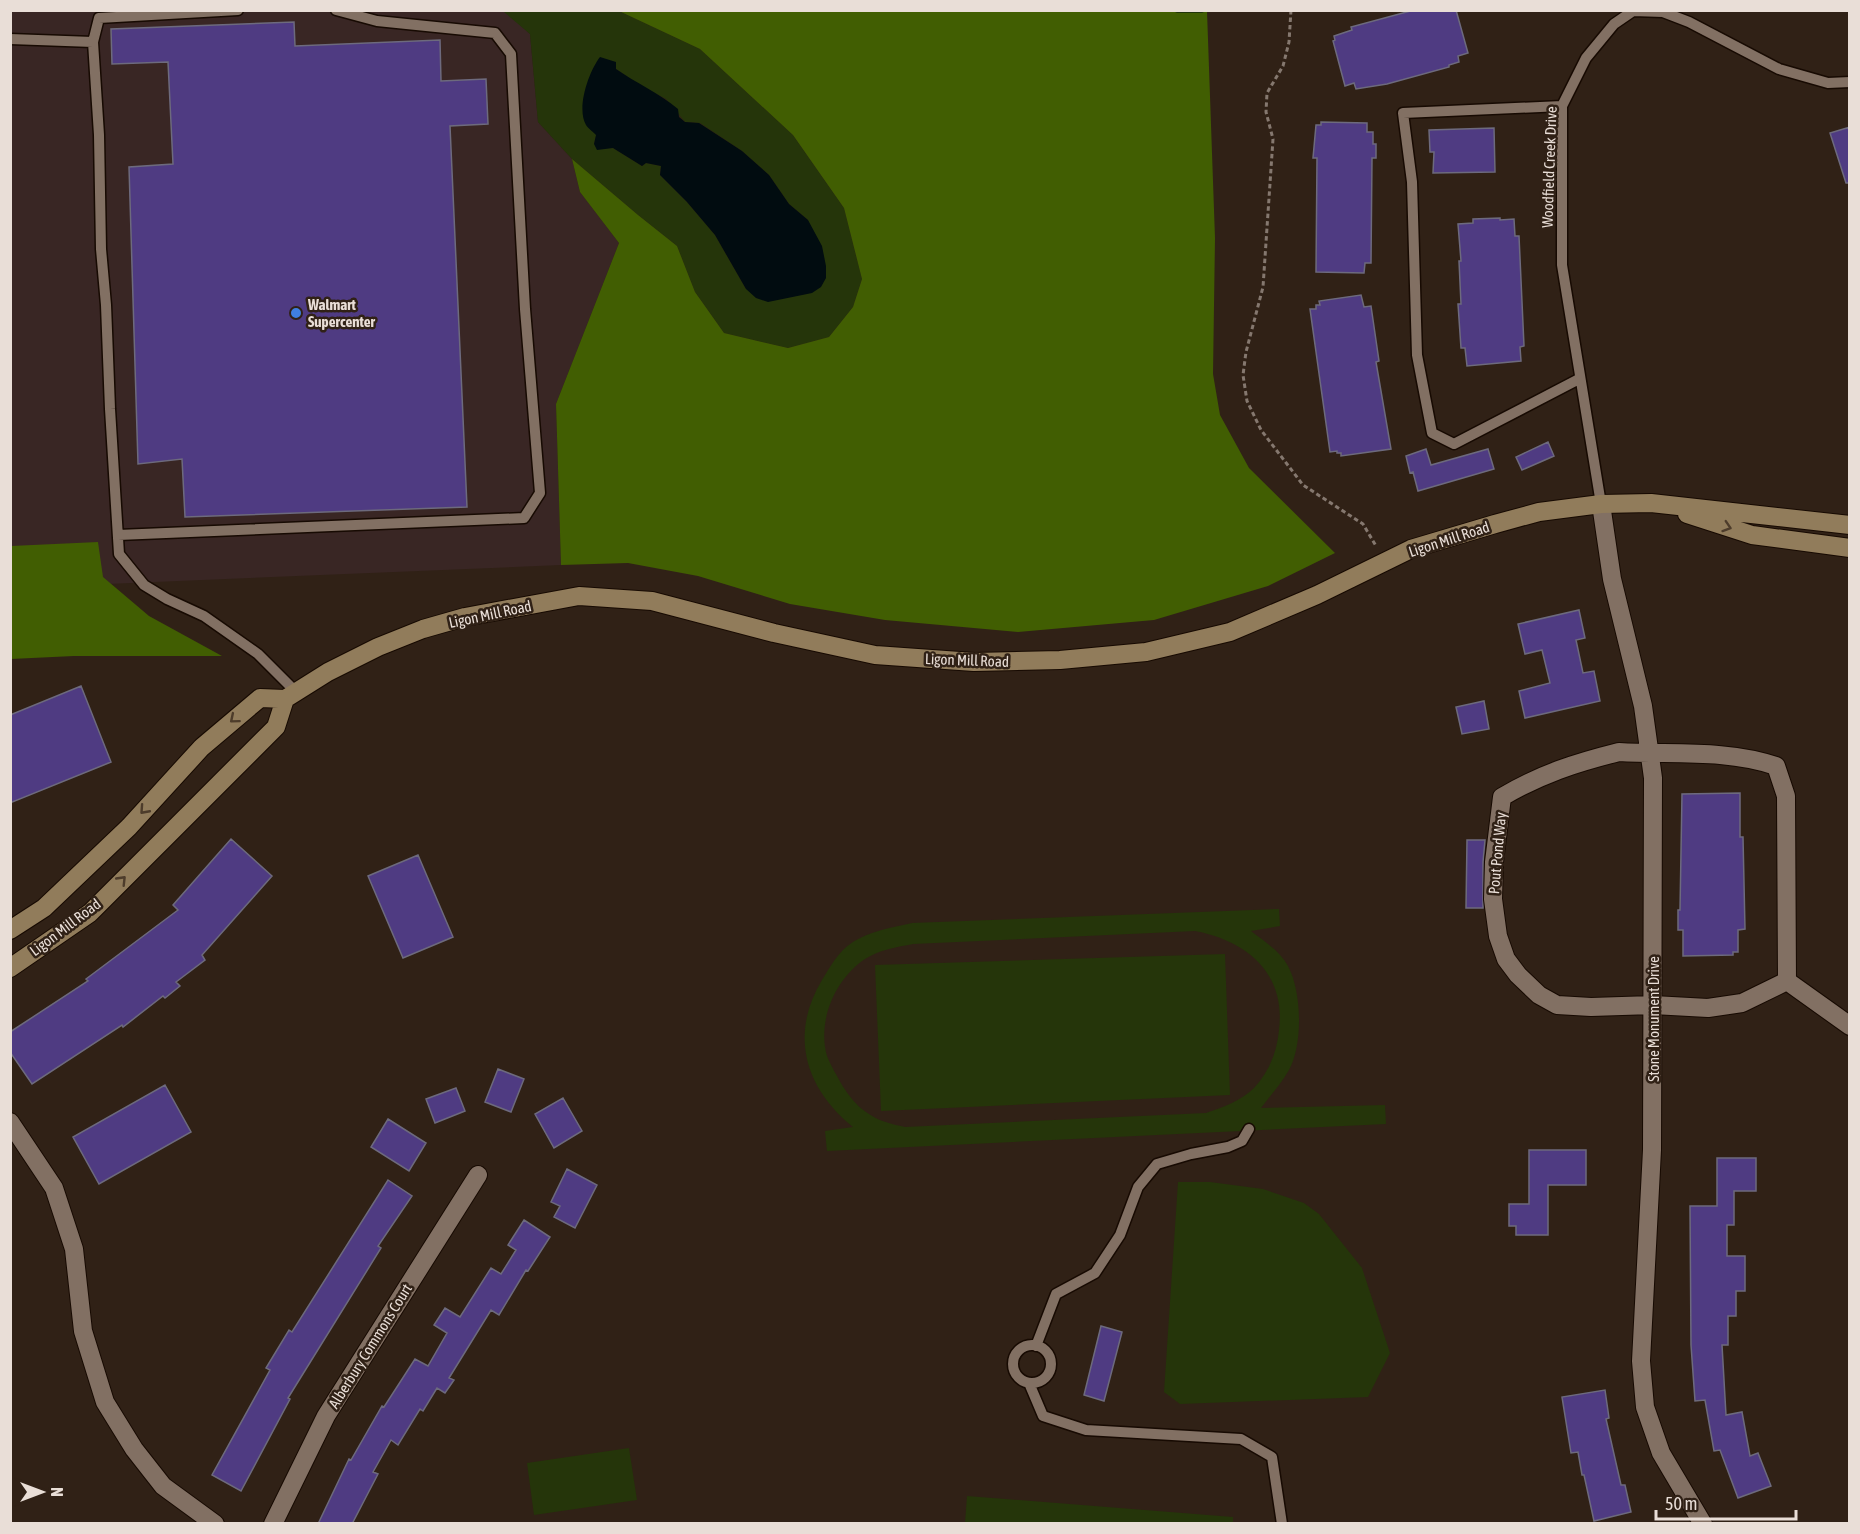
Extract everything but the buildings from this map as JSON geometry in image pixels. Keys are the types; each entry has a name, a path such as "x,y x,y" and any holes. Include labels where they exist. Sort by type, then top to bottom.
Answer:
{"main road":[{"name":"Ligon Mill Road","path":"1651,503 1752,535 1850,548"},
{"name":"Ligon Mill Road","path":"10,930 44,908 121,835 210,740 260,698 290,695 328,672 378,647 423,629 465,617 579,596 652,601 774,633 875,655 974,662 1060,660 1146,652 1230,632 1317,595 1411,549 1539,513 1601,504 1651,503 1850,525"},
{"name":"Ligon Mill Road","path":"10,968 90,913 276,727 290,695"}],"street":[{"name":"Stone Monument Drive","path":"1601,504 1612,579 1643,706 1653,778 1652,1150 1641,1361 1645,1407 1661,1453 1703,1524"},
{"name":"Pout Pond Way","path":"1619,752 1649,754 1724,755 1754,758 1776,766 1786,796 1787,981 1742,1003 1708,1008 1653,1005 1591,1007 1557,1005 1539,995 1518,975 1506,959 1498,936 1493,899 1494,862 1502,797 1525,784 1572,764 1619,752"},
{"path":"1787,981 1850,1026"},
{"path":"10,1122 54,1188 74,1249 83,1331 105,1402 134,1449 163,1486 215,1524"},
{"name":"Alberbury Commons Court","path":"273,1524 326,1416 478,1175"}],"lane":[{"path":"238,10 99,18 93,42 99,135 101,249 119,554 144,585 167,599 204,616 258,654 290,695"},
{"path":"118,535 524,518 540,493 525,309 511,54 495,33 377,21 336,10"},
{"name":"Woodfield Creek Drive","path":"1601,504 1562,265 1562,106 1586,58 1614,24 1633,11 1663,12 1689,22 1779,69 1828,83 1850,82"},
{"path":"10,39 93,42"},
{"path":"1562,106 1404,112 1412,182 1417,355 1432,433 1454,444 1580,379"},
{"path":"1036,1346 1056,1294 1095,1272 1120,1235 1138,1187 1157,1164 1191,1154 1228,1147 1242,1141 1249,1130"},
{"path":"1029,1383 1042,1381 1047,1377 1051,1364 1047,1352 1036,1346 1023,1348 1015,1357 1014,1364 1018,1376 1029,1383 1043,1416 1086,1430 1241,1440 1272,1457 1282,1524"}],"path":[{"path":"1291,10 1289,42 1283,66 1267,93 1266,112 1273,138 1263,287 1246,352 1243,375 1247,401 1261,430 1304,485 1363,524 1376,546"}],"shaded area":[{"path":"504,10 530,34 538,122 572,159 580,192 619,243 556,404 561,565 11,588 10,11"},
{"path":"600,57 616,62 616,69 671,103 678,109 679,117 685,122 699,123 742,151 769,175 789,204 808,220 822,246 826,278 821,287 812,293 768,302 756,298 746,289 715,235 660,175 661,166 646,163 642,166 613,148 597,150 594,144 596,135 586,125 582,109 588,80"}],"green space":[{"path":"371,11 619,11 700,49 793,135 844,208 862,279 853,307 829,337 788,348 724,333 695,292 677,246 572,159 538,122 530,34 504,12","holes":["615,62 616,69 666,99 685,122 700,123 742,151 769,175 789,204 808,220 746,289 715,235 660,175 661,166 646,163 642,166 613,148 594,144"]},
{"path":"619,11 1207,11 1215,238 1213,374 1220,415 1249,468 1335,553 1268,586 1154,620 1018,632 885,620 790,604 698,576 628,563 561,565 556,404 619,243 580,192 572,159 677,246 695,292 724,333 788,348 829,337 853,307 862,279 844,208 793,135 700,49"},
{"path":"98,542 103,577 149,616 222,656 74,656 11,659 11,546"},
{"path":"1279,909 1280,926 1251,931 1276,951 1288,966 1296,990 1299,1033 1294,1059 1289,1070 1261,1108 1385,1105 1386,1124 827,1151 825,1131 853,1127 823,1095 813,1078 807,1060 806,1021 812,1001 832,964 850,944 875,932 912,923","holes":["1195,931 1231,943 1259,963 1269,976 1280,1010 1276,1046 1264,1075 1249,1093 1206,1113 905,1127 880,1120 859,1106 842,1085 827,1056 824,1029 837,989 854,967 882,951 913,944"]},
{"path":"1225,954 1230,1095 881,1111 875,965"},
{"path":"1178,1182 1210,1182 1263,1189 1304,1203 1319,1214 1362,1268 1390,1353 1368,1397 1180,1404 1164,1392"},
{"path":"629,1448 637,1500 534,1515 527,1463"},
{"path":"967,1496 1233,1517 1233,1523 965,1523"}],"waterway":[{"path":"1177,10 1202,10"}],"place":[{"name":"Walmart Supercenter","path":"296,313"}]}
